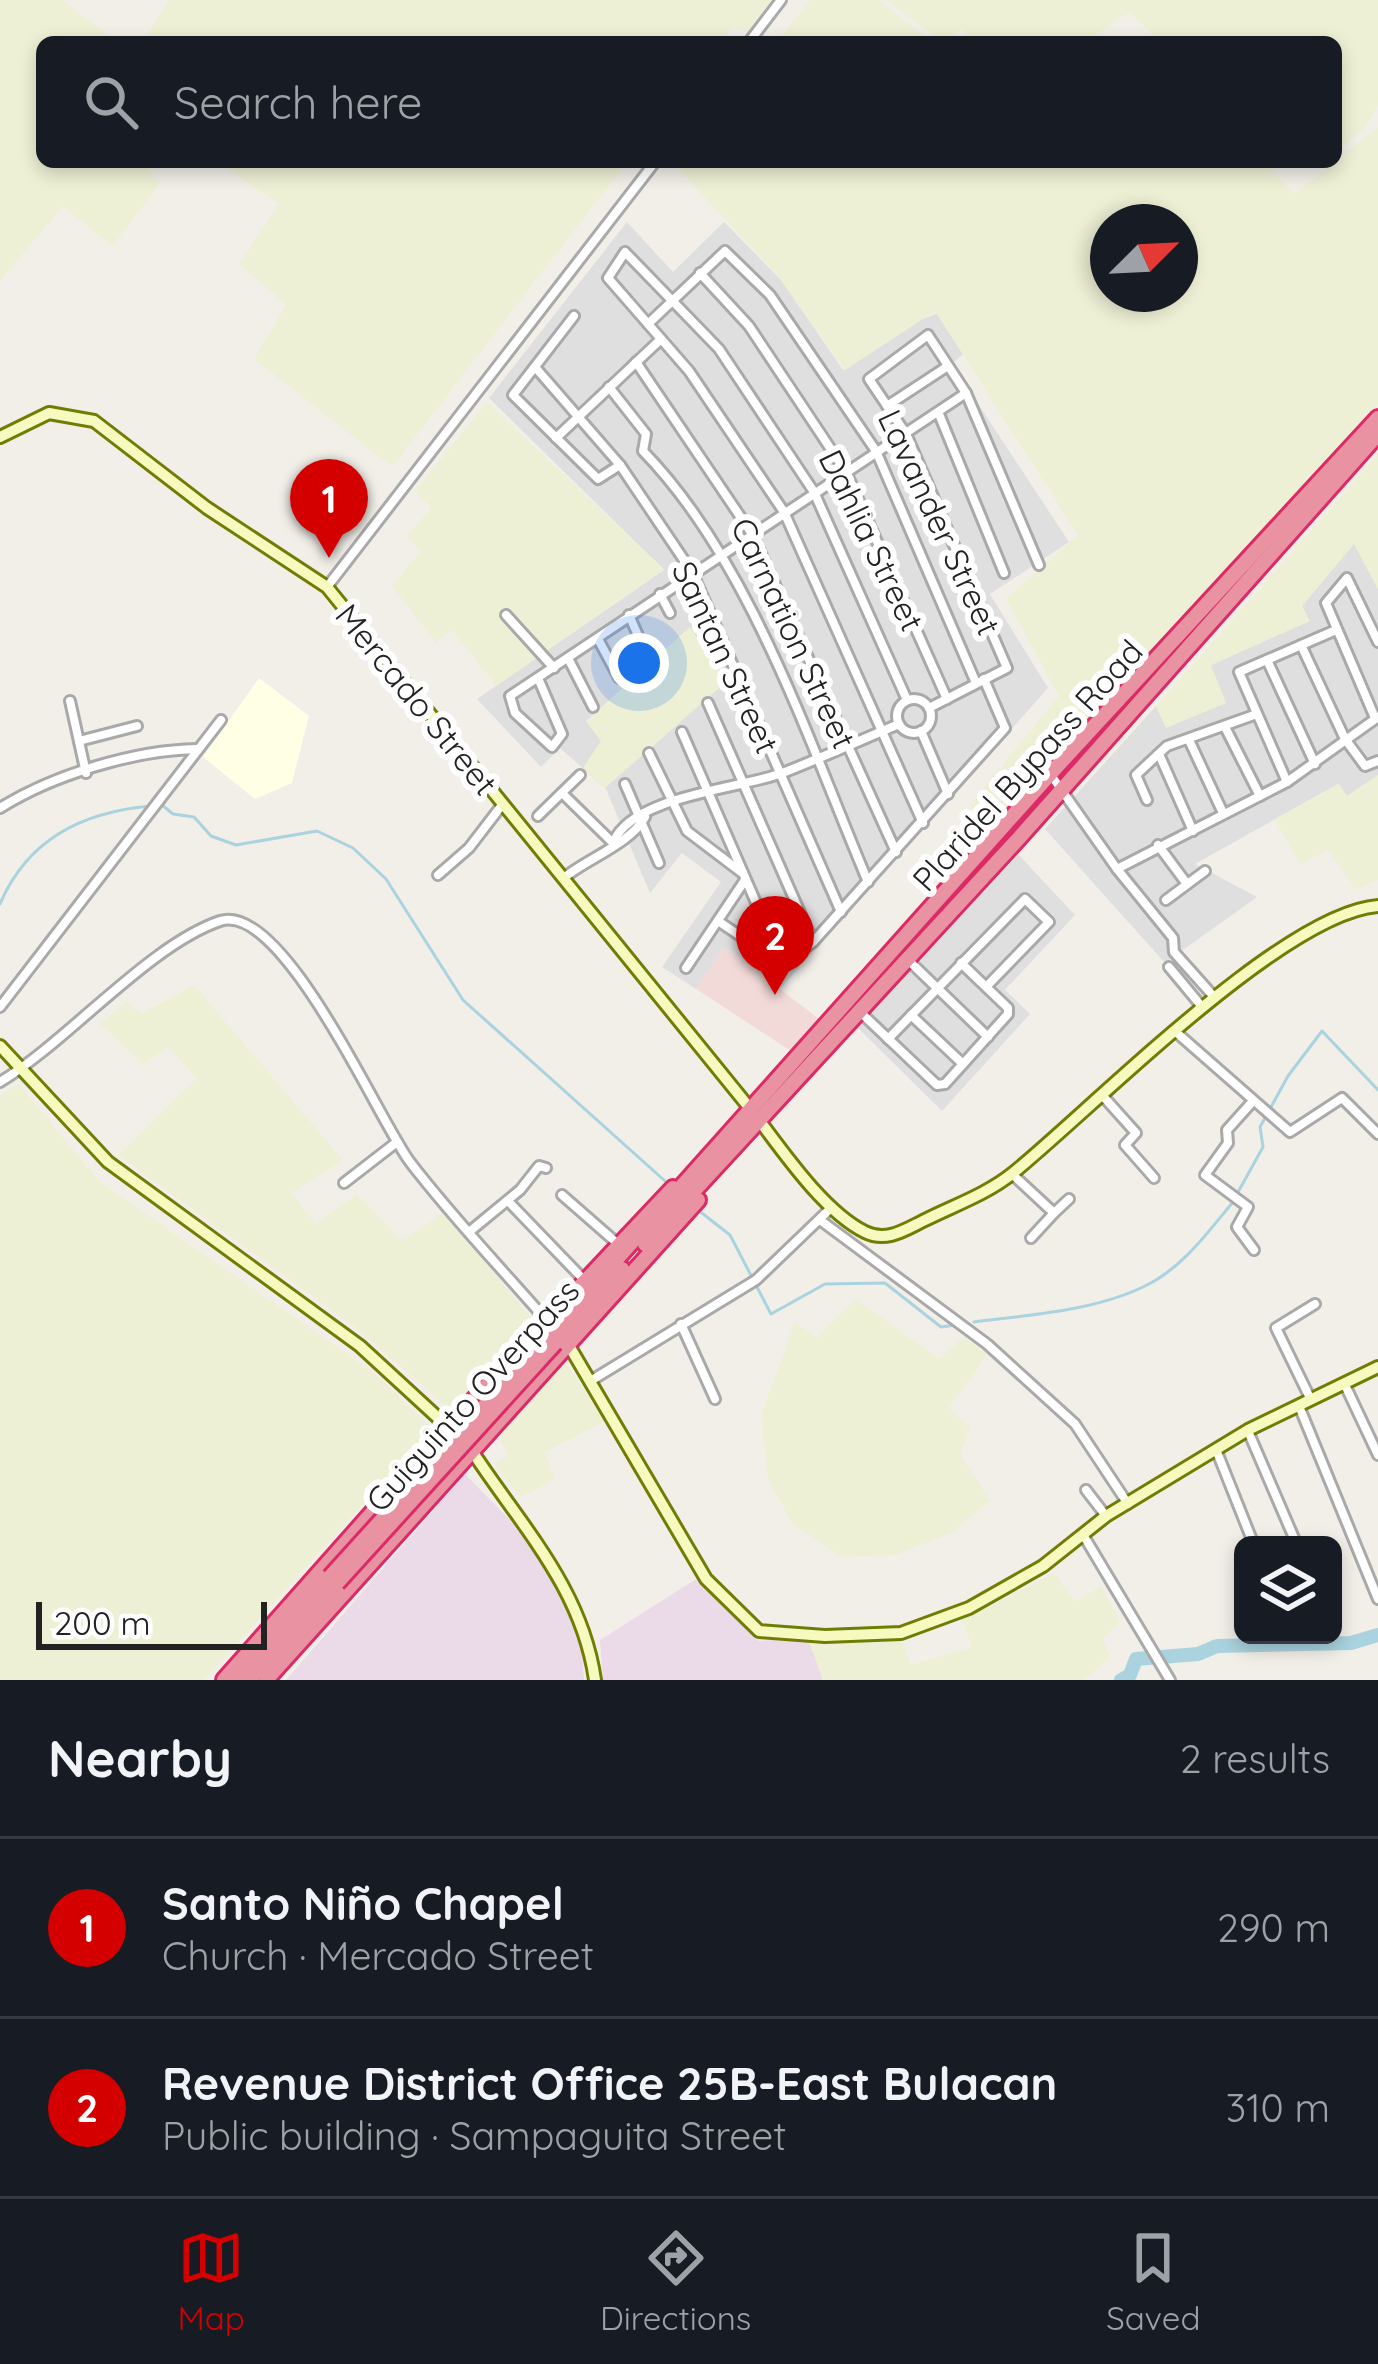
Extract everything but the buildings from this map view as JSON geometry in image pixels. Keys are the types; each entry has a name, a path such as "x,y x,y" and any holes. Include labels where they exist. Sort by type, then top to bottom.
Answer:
{"highway":[{"name":"Plaridel Bypass Road","path":"736,1147 756,1115 1050,773 1378,418"},
{"name":"Plaridel Bypass Road","path":"717,1150 858,1010 1063,788 1378,434"},
{"name":"Guiguinto Overpass","path":"555,1336 736,1147"},
{"path":"266,1680 474,1454 555,1336 585,1281 717,1150"},
{"name":"Guiguinto Overpass","path":"237,1680 555,1336 717,1150"},
{"path":"224,1680 448,1427 555,1336"},
{"name":"Guiguinto Overpass","path":"249,1680 333,1580"}],"street":[{"path":"754,36 781,0"},
{"path":"327,587 651,168"},
{"path":"648,324 728,251 770,295 877,451 1005,728 813,942 783,964"},
{"path":"907,700 814,492 719,349 675,298 625,252 608,278 662,339 784,512 922,823"},
{"name":"Dahlia Street","path":"700,273 749,326 846,472 947,698"},
{"path":"574,316 513,395 598,479 620,465"},
{"name":"Lavander Street","path":"948,366 928,335 869,379 906,434 1007,668 980,681"},
{"path":"556,438 662,339"},
{"name":"Carnation Street","path":"637,362 752,534 896,852"},
{"path":"886,406 948,366 966,393 1039,565"},
{"name":"Santan Street","path":"535,367 581,414 692,572 841,911"},
{"path":"609,388 646,434 643,451 686,495 723,553 868,882"},
{"path":"538,678 562,734 552,747 509,703 510,696 966,393"},
{"name":"Mercado Street","path":"0,436 49,413 94,421 207,508 327,587 756,1115 832,1205 866,1233 887,1237 1012,1174 1203,1008 1294,940 1357,908 1378,906"},
{"path":"938,414 1004,572"},
{"path":"1117,869 1287,782 1377,717 1326,602 1347,578 1378,642"},
{"path":"660,594 670,613"},
{"path":"506,615 554,668"},
{"path":"629,615 644,649"},
{"path":"1287,782 1238,676 1336,630"},
{"path":"598,639 619,678"},
{"path":"1301,645 1346,739 1365,766 1378,760"},
{"path":"569,660 593,707"},
{"path":"1267,660 1316,764"},
{"path":"929,708 980,681"},
{"path":"907,700 922,701 929,708 929,724 921,731 906,731 899,724 899,708 907,700"},
{"path":"70,701 86,773"},
{"path":"708,703 813,942"},
{"path":"1147,800 1136,775 1160,754 1254,716"},
{"path":"0,1007 221,720"},
{"path":"565,877 613,842 622,826 706,791 780,774 899,724"},
{"path":"79,741 137,726"},
{"path":"1225,727 1260,796"},
{"path":"921,731 948,794"},
{"path":"682,732 783,964"},
{"path":"1189,740 1223,813"},
{"path":"0,808 28,791 86,773 165,751 199,749"},
{"path":"649,753 687,831 744,876"},
{"path":"1160,754 1193,830"},
{"path":"1050,773 1117,869 1173,938 1174,952 1216,998"},
{"path":"538,816 580,775"},
{"path":"625,784 659,862"},
{"path":"562,793 613,842"},
{"path":"438,875 469,848 502,805"},
{"path":"1158,845 1187,884"},
{"path":"1166,900 1205,871"},
{"path":"686,968 744,876"},
{"path":"888,1039 1024,899 1048,922 986,987"},
{"path":"0,1082 183,941 234,919 274,950 335,1025 397,1142 592,1380 685,1550 759,1631 825,1636 916,1630 1003,1590 1085,1538 1106,1516 1248,1430 1378,1367"},
{"path":"718,921 783,964"},
{"path":"905,957 988,1037"},
{"path":"858,1010 940,1086 1009,1011 961,963"},
{"path":"1169,968 1203,1008"},
{"path":"911,1015 963,1064"},
{"path":"1177,1033 1217,1073 1292,1132 1335,1100 1348,1099 1378,1134"},
{"path":"0,1046 108,1162 361,1346 448,1427"},
{"path":"1217,1073 1228,1063"},
{"path":"1102,1095 1136,1133 1125,1144 1154,1178"},
{"path":"1253,1101 1227,1130 1228,1143 1205,1174 1248,1207 1237,1227 1254,1250"},
{"path":"344,1183 397,1142"},
{"path":"469,1232 508,1201 539,1166 546,1168"},
{"path":"1012,1174 1054,1214"},
{"path":"562,1196 618,1244"},
{"path":"1031,1238 1069,1199"},
{"path":"508,1201 585,1281"},
{"path":"592,1380 756,1280 832,1205"},
{"path":"820,1220 988,1344 1075,1424 1128,1504"},
{"path":"1311,1400 1276,1328 1315,1304"},
{"path":"681,1324 715,1399"},
{"path":"1345,1384 1378,1455"},
{"path":"1298,1406 1378,1599"},
{"path":"1248,1430 1294,1536"},
{"path":"1217,1452 1250,1536"},
{"path":"474,1454 569,1591 586,1631 595,1680"},
{"path":"1086,1490 1106,1516"},
{"path":"1085,1538 1170,1680"}],"shaded area":[{"path":"0,0 62,0 109,36 36,36 36,168 148,168 160,184 112,246 63,206 0,281"},
{"path":"169,0 772,0 748,31 732,28 726,36 147,36"},
{"path":"810,0 878,0 925,36 782,36"},
{"path":"886,0 1378,0 1378,105 1363,130 1342,147 1342,36 1154,36 1130,12 1094,36 969,36 961,29 951,36 934,36"},
{"path":"1378,127 1378,406 986,830 970,804 1059,696 1006,599 1078,535 935,311 845,370 775,272 679,168 1269,168 1294,194 1327,168 1342,168 1342,156"},
{"path":"227,168 622,168 392,467 254,359 286,305 239,264 279,204"},
{"path":"627,222 673,272 724,222 781,280 843,370 910,324 941,312 966,351 952,364 1069,542 990,594 1048,688 780,989 724,947 696,989 662,967 721,882 682,853 650,893 606,789 560,748 541,767 477,699 664,570 489,398"},
{"path":"487,402 664,569 496,686 452,630 436,643 392,586 421,551 406,537 431,508 415,491"},
{"path":"1378,454 1378,589 1354,544 1302,606 1310,621 1211,665 1226,703 1166,728 1156,706"},
{"path":"1354,543 1378,589 1378,775 1346,797 1338,784 1195,864 1257,897 1165,963 1045,829 1156,706 1166,727 1211,665 1309,621 1302,606"},
{"path":"690,627 726,682 605,788 583,768 601,741 586,721"},
{"path":"259,678 309,716 292,783 255,799 203,757"},
{"path":"1378,775 1378,880 1356,890 1328,849 1300,865 1275,819 1339,784 1347,796"},
{"path":"1016,852 1075,915 1005,990 1030,1014 942,1111 857,1027"},
{"path":"724,947 822,1021 794,1053 696,989"},
{"path":"194,985 343,1160 291,1193 316,1223 357,1194 402,1241 444,1213 534,1321 454,1413 355,1327 118,1155 197,1078 168,1047 143,1064 100,1024 126,1002 141,1014"},
{"path":"19,1084 99,1181 377,1375 431,1429 204,1680 0,1680 0,1095"},
{"path":"856,1299 939,1359 964,1337 987,1354 949,1408 970,1428 960,1455 990,1500 953,1532 895,1555 842,1557 793,1524 768,1480 761,1415 795,1322 817,1337"},
{"path":"566,1363 605,1421 545,1452 555,1479 521,1497 494,1464 508,1456 496,1430"},
{"path":"465,1474 510,1520 557,1584 582,1653 584,1680 286,1680"},
{"path":"1054,1573 1076,1602 1101,1586 1120,1622 1103,1639 1110,1657 1084,1680 823,1680 808,1638 901,1639 911,1665 972,1647 962,1620"},
{"path":"701,1576 759,1641 808,1638 823,1680 603,1680 600,1640"}],"waterway":[{"path":"162,805 173,814 194,817 211,836 236,845 317,831 353,848 386,879 463,1000 665,1181"},
{"path":"0,904 26,862 62,832 104,814 153,806"},
{"path":"1237,1194 1263,1147 1260,1127 1288,1076 1322,1031 1378,1090"},
{"path":"974,1322 1084,1306 1147,1285 1183,1259 1233,1202"},
{"path":"698,1210 730,1235 771,1314 825,1284 885,1283 941,1327 956,1325"},
{"path":"1121,1680 1130,1675 1136,1659 1198,1654 1217,1646 1351,1643 1378,1635"}],"place":[{"name":"Santo Niño Chapel","path":"329,558"},
{"name":"Revenue District Office 25B-East Bulacan","path":"775,995"}]}
